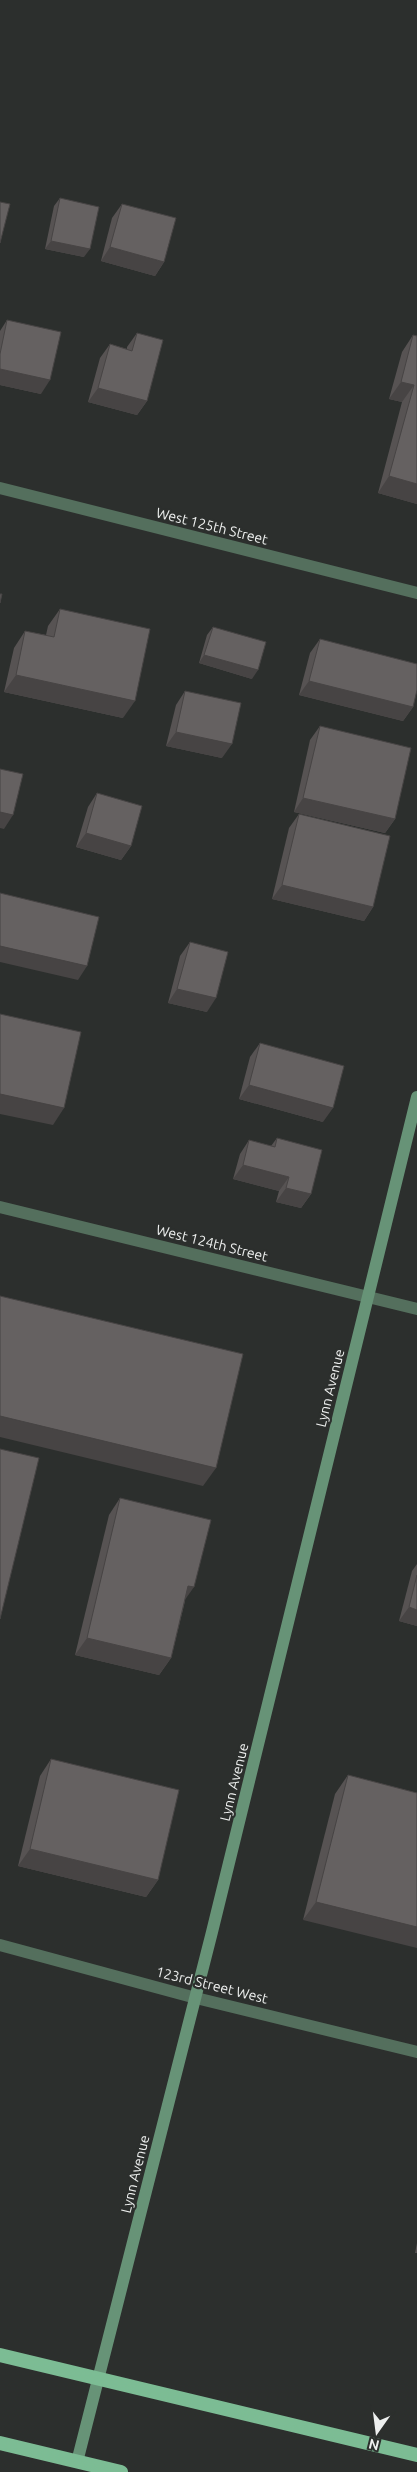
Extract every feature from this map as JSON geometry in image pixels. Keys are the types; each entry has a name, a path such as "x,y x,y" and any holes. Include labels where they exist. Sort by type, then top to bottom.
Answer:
{"highway":[{"path":"0,2355 417,2456"},
{"path":"0,2443 76,2467 121,2472"}],"main road":[{"name":"Lynn Avenue","path":"76,2467 196,1998 417,1097"}],"street":[{"name":"West 125th Street","path":"0,488 417,593"},
{"name":"West 124th Street","path":"0,1207 417,1309"},
{"name":"123rd Street West","path":"0,1946 196,1998 417,2052"}],"building":[{"path":"60,198 99,207 90,249 51,241"},
{"path":"0,202 10,204 0,243"},
{"path":"122,204 176,218 164,262 110,247"},
{"path":"7,320 61,332 50,380 0,369 0,354"},
{"path":"137,333 163,340 147,401 98,388 110,344 132,351"},
{"path":"413,335 417,336 417,484 389,476 414,385 401,382"},
{"path":"60,609 150,629 135,701 16,675 25,631 54,637"},
{"path":"213,627 266,642 258,670 204,655"},
{"path":"320,639 417,664 417,690 413,707 309,681"},
{"path":"185,691 241,703 232,744 176,732"},
{"path":"320,726 411,748 395,819 303,798"},
{"path":"0,769 23,774 13,815 0,812"},
{"path":"97,793 142,806 131,846 86,833"},
{"path":"299,814 390,836 373,907 282,885"},
{"path":"0,893 99,917 87,966 0,946"},
{"path":"190,942 228,952 216,998 177,989"},
{"path":"0,1014 81,1032 64,1108 0,1094"},
{"path":"260,1043 344,1066 333,1108 249,1085"},
{"path":"277,1138 322,1150 311,1194 286,1188 289,1177 243,1165 249,1140 275,1147"},
{"path":"0,1296 243,1354 216,1468 0,1416"},
{"path":"0,1449 39,1458 0,1619"},
{"path":"120,1498 211,1520 194,1587 188,1586 171,1658 87,1638"},
{"path":"417,1575 417,1610 409,1607"},
{"path":"51,1759 179,1790 158,1880 30,1849"},
{"path":"348,1775 417,1793 417,1927 316,1902"}]}
